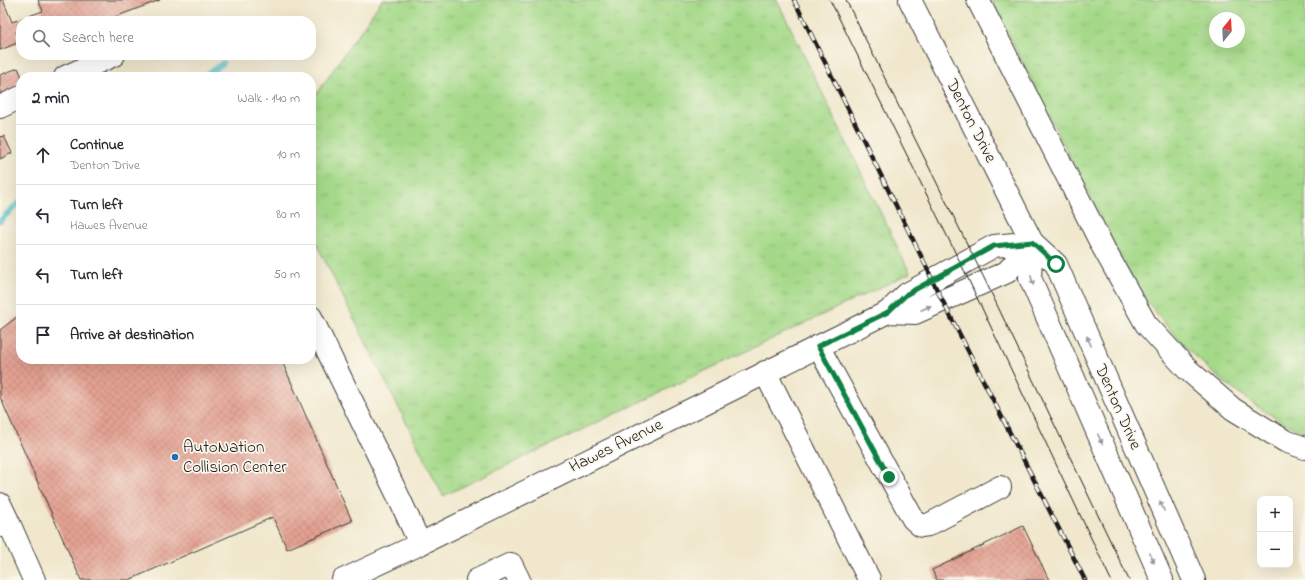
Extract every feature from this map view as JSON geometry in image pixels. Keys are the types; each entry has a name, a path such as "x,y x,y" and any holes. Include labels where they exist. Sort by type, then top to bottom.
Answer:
{"main road":[{"name":"Denton Drive","path":"910,0 1032,242 1056,264 1194,580"},
{"path":"978,0 1104,249 1146,324 1187,369 1233,409 1285,441 1305,448"},
{"path":"76,72 103,60"},
{"path":"0,107 16,99"},
{"name":"Denton Drive","path":"1032,242 1030,278 1162,580"},
{"name":"Hawes Avenue","path":"343,580 420,544 888,312 907,294 994,246 1032,242"},
{"name":"Hawes Avenue","path":"888,312 915,313 1007,272 1032,242"},
{"path":"316,327 420,544"},
{"path":"818,346 913,519 920,526 928,525 1000,487"},
{"path":"765,372 869,579 868,580"},
{"path":"3,518 34,580"},
{"path":"477,580 511,564 519,580"}],"green space":[{"path":"382,0 777,0 910,273 443,496 316,243 316,95"},
{"path":"991,0 1305,0 1305,433 1260,408 1218,377 1180,341 1147,301 1133,280"}],"building":[{"path":"0,0 3,0 12,22 16,21 16,44 0,50"},
{"path":"38,0 160,0 117,16 29,16 43,11"},
{"path":"18,68 20,72 16,72 16,89 0,96 0,75"},
{"path":"4,136 12,153 0,159 0,137"},
{"name":"AutoNation Collision Center","path":"16,318 16,364 283,364 352,521 287,549 273,517 129,580 81,580 0,397 0,330"},
{"path":"1023,526 1049,580 937,580 932,570"}],"waterway":[{"path":"210,72 223,63"},
{"path":"0,221 16,205"}],"tram line":[{"path":"830,0 961,264 1111,580"},
{"path":"846,0 986,282 1129,580"}],"railway":[{"path":"794,0 932,280 1085,580"}],"place":[{"name":"AutoNation Collision Center","path":"175,457"}],"route":[{"path":"889,477 818,346 888,312 907,294 994,246 1032,242 1056,264"}]}
